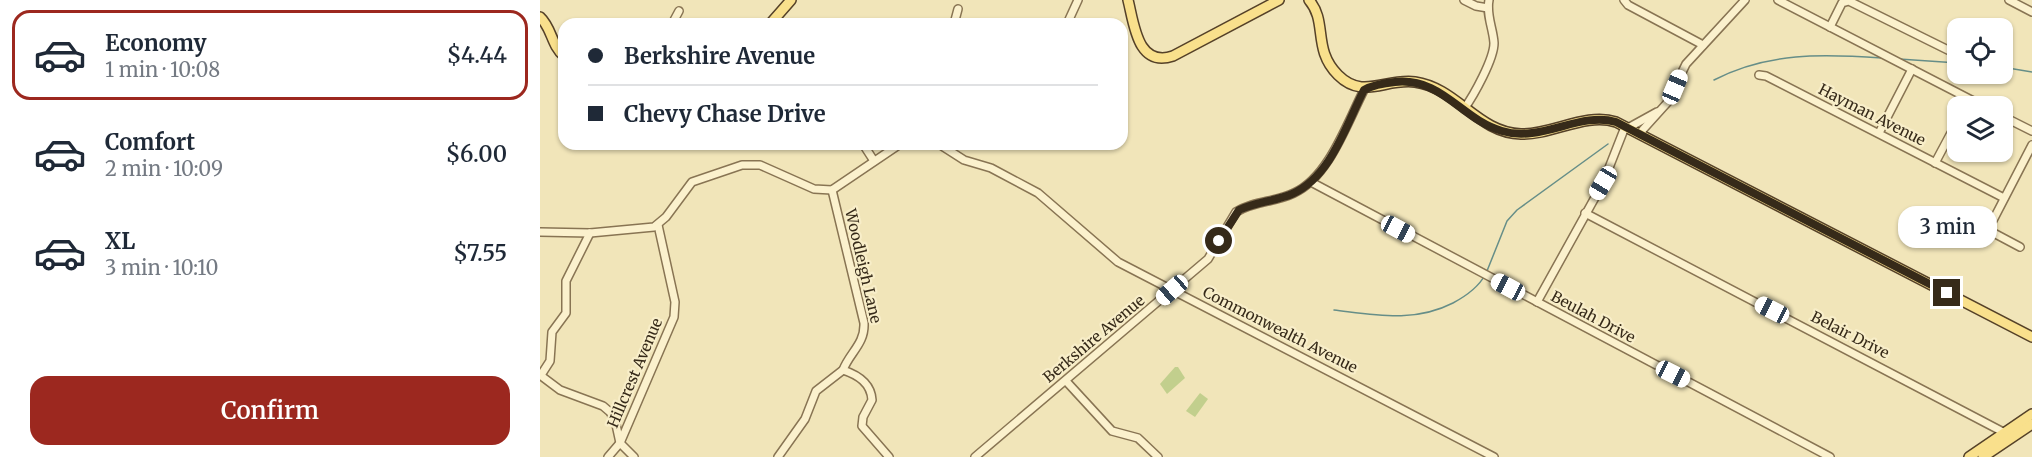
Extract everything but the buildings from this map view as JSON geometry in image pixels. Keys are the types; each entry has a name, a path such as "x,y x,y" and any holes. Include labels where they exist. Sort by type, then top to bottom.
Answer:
{"main road":[{"path":"775,18 790,0"},
{"path":"1128,0 1141,47 1149,55 1159,57 1173,56 1279,0"},
{"path":"1309,0 1316,11 1321,48 1327,61 1343,80 1364,90 1398,82 1419,83 1441,92 1493,128 1518,134 1547,131 1595,119 1607,120 1639,134 2032,337"},
{"path":"540,17 549,26 552,40 558,48"},
{"path":"1983,457 2032,414"},
{"path":"1969,457 2032,424"}],"street":[{"path":"1070,18 1078,0"},
{"path":"1464,0 1476,6 1488,4 1494,45 1492,56 1464,109"},
{"path":"1624,0 1628,5 1703,45"},
{"path":"1639,134 1666,103 1686,64 1745,0"},
{"path":"1778,0 1963,96"},
{"path":"2009,0 2032,12"},
{"path":"1830,27 1842,3 1849,1 1947,50"},
{"path":"956,18 958,9"},
{"path":"675,18 679,11"},
{"path":"1879,133 1912,69"},
{"name":"Hayman Avenue","path":"1759,75 1879,133 2004,198"},
{"name":"Berkshire Avenue","path":"975,457 1211,255 1236,212 1280,199 1311,182 1326,164 1364,90"},
{"path":"1537,302 1603,183 1627,128 1657,112"},
{"path":"2013,122 2032,131"},
{"path":"1935,163 1947,141"},
{"path":"2020,247 1988,230 2032,145"},
{"path":"867,150 874,161"},
{"path":"540,232 590,233 644,229 657,225 692,182 742,165 760,165 814,189 832,190 891,150"},
{"name":"Commonwealth Avenue","path":"948,150 964,160 991,168 1038,194 1118,262 1494,457"},
{"name":"Beulah Drive","path":"1311,182 1830,457"},
{"name":"Woodleigh Lane","path":"832,190 864,323 862,342 847,359 843,370"},
{"name":"Belair Drive","path":"1585,213 2007,436"},
{"name":"Hillcrest Avenue","path":"608,457 620,444 674,317 675,302 657,225"},
{"path":"590,233 566,280 566,313 552,333 550,361 540,375 560,390 603,406 610,412 615,420 620,444 634,457"},
{"path":"778,457 805,419 816,391 831,376 843,370 859,377 867,385 872,400 863,417 862,426 889,457"},
{"path":"1066,381 1112,431 1138,438 1158,457"}],"green space":[{"path":"1175,367 1178,367 1185,378 1167,394 1160,384"},
{"path":"1200,393 1208,399 1195,417 1186,411"}],"waterway":[{"path":"1714,80 1754,64 1796,57 1882,58"},
{"path":"1899,59 1947,62"},
{"path":"2013,69 2032,72"},
{"path":"1487,271 1507,221 1517,210 1608,144"},
{"path":"1334,310 1395,316 1424,313 1462,298 1475,288 1485,275"}],"route":[{"path":"1219,241 1236,212 1294,193 1304,188 1320,173 1364,90 1384,84 1409,82 1419,83 1441,92 1482,122 1509,133 1534,133 1595,119 1616,122 1947,293"}]}
